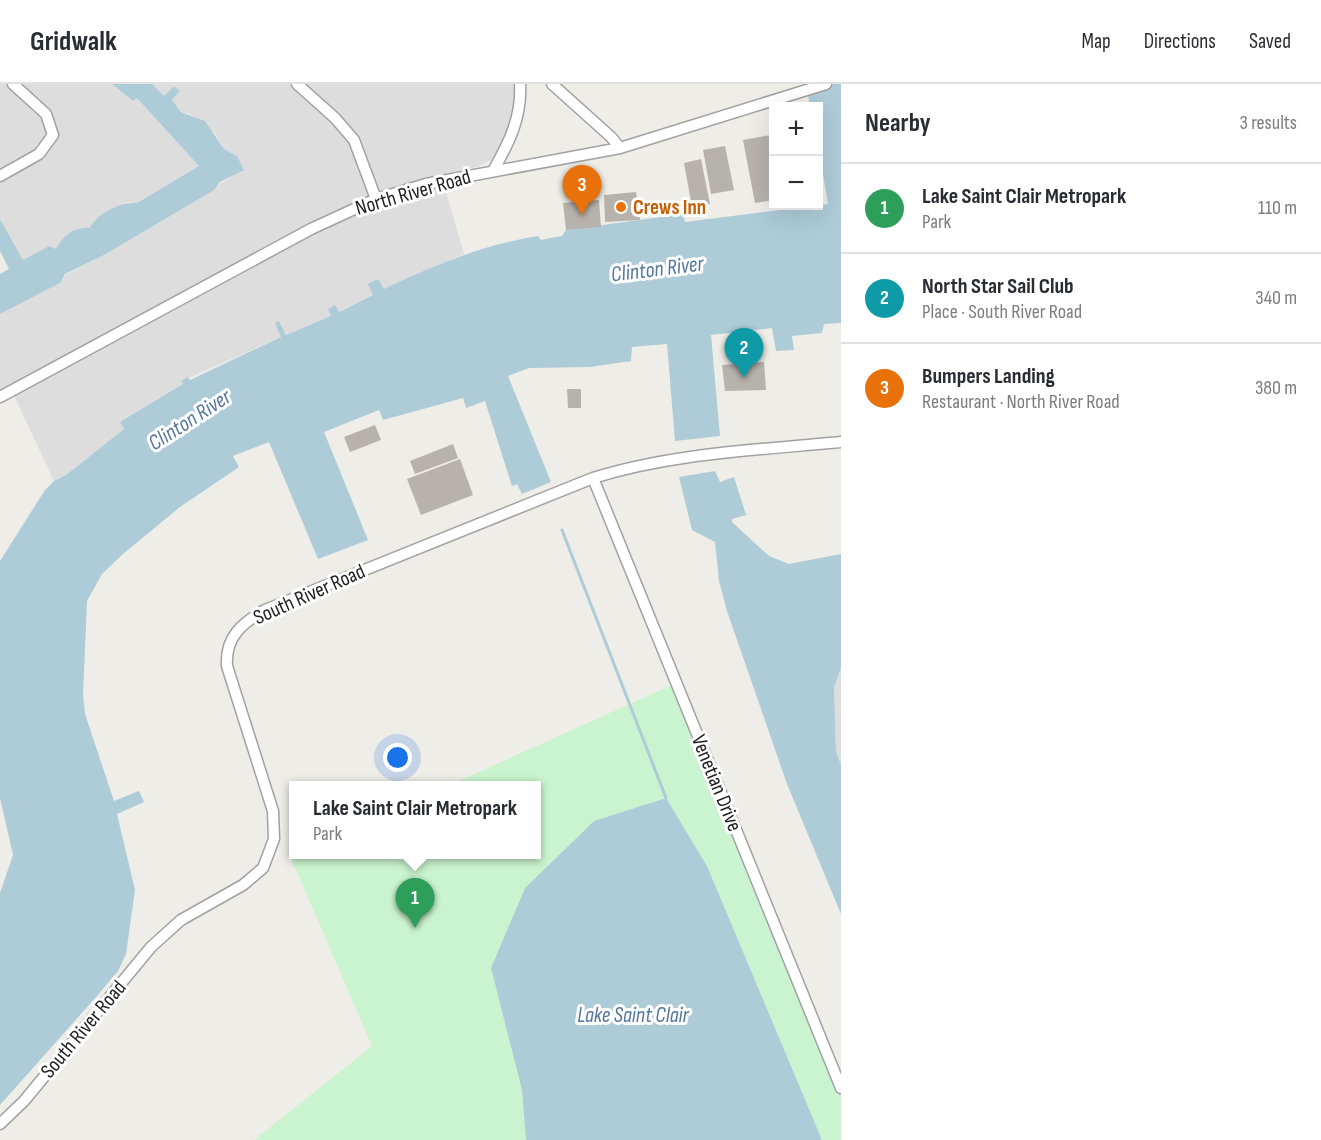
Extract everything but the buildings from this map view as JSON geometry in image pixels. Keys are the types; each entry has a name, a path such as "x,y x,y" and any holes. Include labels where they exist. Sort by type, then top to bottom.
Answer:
{"street":[{"path":"0,176 39,154 53,135 46,114 13,84"},
{"path":"297,84 335,118 354,140 376,199"},
{"path":"493,171 515,126 520,108 520,84"},
{"path":"552,84 611,137 620,148"},
{"name":"North River Road","path":"0,397 312,229 376,199 426,184 620,148 825,84"},
{"name":"South River Road","path":"0,1124 24,1101 152,947 181,920 254,877 268,859 275,831 273,811 227,666 227,651 237,631 247,620 265,610 593,478 657,461 841,442"},
{"name":"Venetian Drive","path":"593,478 841,1088"}],"shaded area":[{"path":"0,84 112,84 133,101 137,97 199,166 137,203 127,202 94,220 90,228 56,250 49,246 23,260 0,219"},
{"path":"152,84 515,84 515,112 502,147 491,160 477,167 441,175 464,254 384,289 377,279 373,295 338,312 335,306 332,316 286,335 275,323 281,337 182,381 183,384 121,422 124,429 66,475 54,481 10,387 0,392 0,314 60,283 65,275 104,255 233,176 237,156 224,149 215,133 190,114 181,112 172,100 180,91 174,86 164,96"},
{"path":"841,667 841,765 836,751 834,688"}],"green space":[{"path":"672,685 841,1096 841,1140 822,1140 707,866 665,798 594,821 525,888 491,968 522,1090 526,1140 254,1140 372,1046 291,859 541,859 541,781 459,781"}],"water":[{"path":"112,84 152,84 164,96 174,86 180,91 172,100 181,112 205,121 224,149 237,156 244,170 220,182 214,190 104,255 65,274 60,283 0,314 0,274 9,269 0,251 0,219 23,260 49,246 56,249 62,240 74,230 90,228 104,213 124,204 137,203 199,166 137,98 133,101"},
{"name":"Clinton River","path":"806,84 841,84 841,323 824,324 822,333 792,336 794,350 776,351 772,328 711,335 720,436 675,441 667,344 632,347 631,361 590,367 529,368 508,376 551,482 522,494 517,484 512,486 485,401 466,408 463,398 383,420 379,410 324,432 368,540 318,559 269,442 233,456 239,467 180,507 102,574 87,601 83,694 85,714 114,801 139,791 144,802 117,814 135,890 126,954 118,971 0,1105 0,893 13,855 0,798 0,561 45,490 124,429 120,422 183,384 181,381 188,377 190,380 281,337 275,323 279,321 286,335 331,316 328,309 335,305 339,312 373,295 368,284 378,279 384,289 478,250 538,236 541,240 562,236 566,230 683,214 685,222 780,210 823,210 823,205 828,204 823,174 823,102 809,102"},
{"path":"715,471 720,482 734,477 746,515 732,519 732,522 769,556 789,564 841,554 841,667 834,688 836,751 841,765 841,914 787,784 727,611 719,581 715,542 692,530 679,477"},
{"name":"Lake Saint Clair","path":"666,798 707,866 822,1140 526,1140 522,1090 491,968 525,888 594,821"}],"waterway":[{"path":"562,530 666,798"}],"place":[{"name":"Crews Inn","path":"621,207"},
{"name":"Bumpers Landing","path":"582,215"},
{"name":"North Star Sail Club","path":"744,378"},
{"name":"Lake Saint Clair Metropark","path":"415,928"}]}
